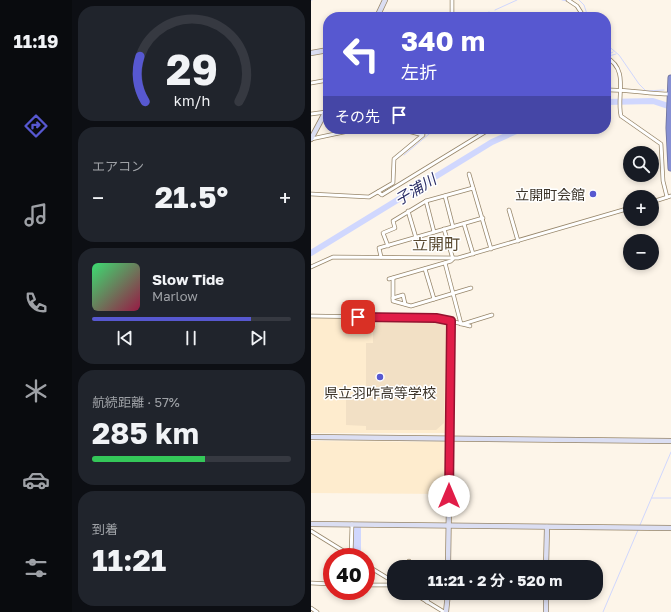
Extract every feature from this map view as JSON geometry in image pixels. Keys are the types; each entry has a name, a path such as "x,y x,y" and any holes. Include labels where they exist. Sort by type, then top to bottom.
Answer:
{"highway":[{"path":"671,78 669,125 671,168"}],"street":[{"path":"379,12 385,0"},
{"path":"452,0 452,12"},
{"path":"569,0 573,1 581,12"},
{"path":"311,53 323,51"},
{"path":"611,62 616,66 621,77 621,116 661,144 663,181 667,197"},
{"path":"311,83 323,81"},
{"path":"611,90 670,96"},
{"path":"311,114 323,110"},
{"path":"311,139 323,116"},
{"path":"311,139 336,134"},
{"path":"311,194 365,198 369,197 393,183 394,159 423,135 419,134"},
{"path":"378,192 382,195 482,134"},
{"path":"469,174 491,249"},
{"path":"388,246 383,233 395,228 393,221 426,201 473,188"},
{"path":"445,196 453,227"},
{"path":"659,200 671,196"},
{"path":"426,201 434,232"},
{"path":"509,210 518,241"},
{"path":"311,267 333,257 453,259 623,210"},
{"path":"408,211 416,238"},
{"path":"381,257 379,248 483,218"},
{"path":"464,224 473,254"},
{"path":"444,229 453,259"},
{"path":"389,280 451,262 453,259"},
{"path":"445,263 462,324"},
{"path":"425,269 434,299"},
{"path":"393,278 393,301 411,306 471,288"},
{"path":"393,298 403,295 405,304"},
{"path":"462,324 492,315"},
{"path":"311,316 436,318 470,326"},
{"path":"448,560 451,321"},
{"path":"311,437 671,441"},
{"path":"311,524 671,528"},
{"path":"352,524 352,548"},
{"path":"546,560 547,526"},
{"path":"311,531 338,548"},
{"path":"375,570 387,578"},
{"path":"311,583 323,584"},
{"path":"375,585 387,585"},
{"path":"424,600 445,612 447,600"},
{"path":"546,600 546,612"},
{"path":"311,608 317,612"}],"shaded area":[{"name":"県立羽咋高等学校","path":"311,318 436,320 450,323 448,433 311,433"},
{"path":"376,323 435,323 446,325 444,423 436,430 366,430 366,426 346,425 346,398 366,398 366,343 373,343 373,326 376,326"},
{"path":"311,441 446,442 446,494 311,493"}],"water":[{"path":"353,527 361,527 361,548 352,548"}],"waterway":[{"path":"495,10 517,0"},
{"path":"562,0 567,1"},
{"path":"579,0 584,5 586,12"},
{"path":"611,48 619,55 639,84 646,91 664,90"},
{"path":"611,55 616,54"},
{"name":"子浦川","path":"611,102 653,101 671,107"},
{"path":"404,155 429,134"},
{"name":"子浦川","path":"311,253 492,142 510,134"},
{"path":"640,525 671,452"},
{"path":"652,498 671,498"},
{"path":"603,612 638,530"}],"place":[{"name":"立開町会館","path":"593,194"},
{"name":"県立羽咋高等学校","path":"380,377"}],"district":[{"name":"立開町","path":"436,244"}],"route":[{"path":"358,317 436,318 451,321 449,496"}]}
